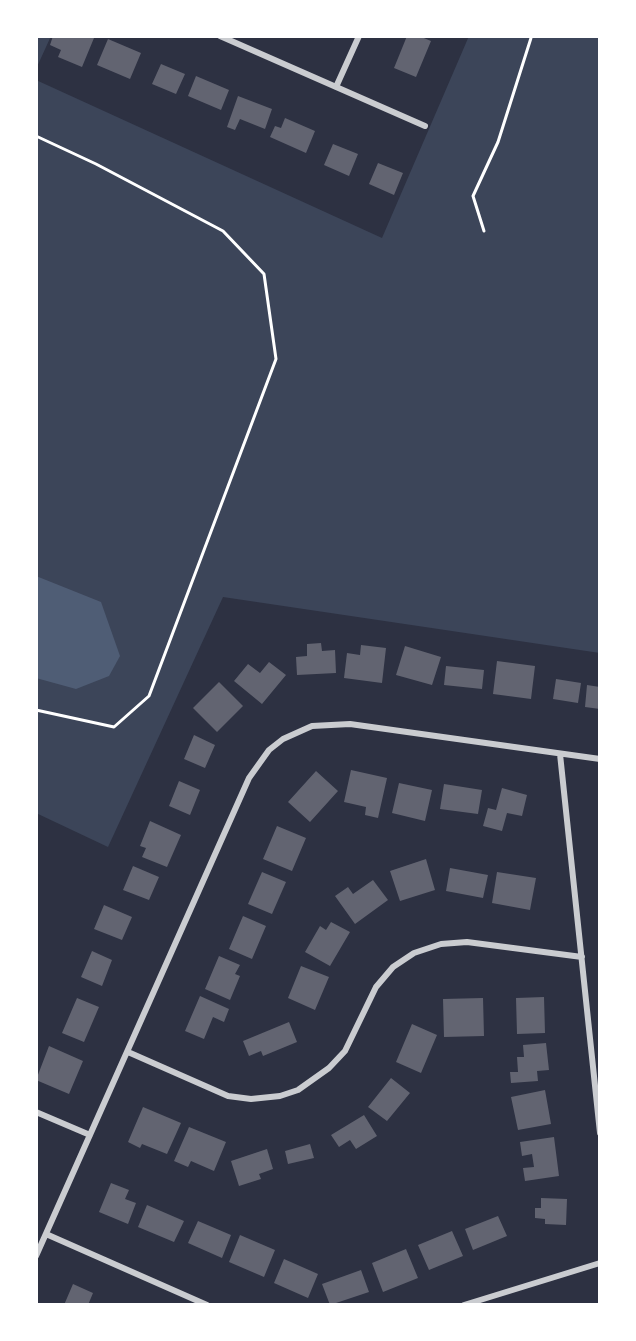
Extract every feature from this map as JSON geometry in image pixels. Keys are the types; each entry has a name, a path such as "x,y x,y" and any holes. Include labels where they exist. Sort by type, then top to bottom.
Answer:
{"street":[{"path":"220,36 425,126"},
{"path":"336,87 359,36"},
{"path":"36,1256 249,778 268,750 283,739 312,726 350,724 600,759"},
{"path":"560,753 600,1132"},
{"path":"128,1052 228,1096 251,1099 280,1096 298,1090 330,1068 345,1051 376,987 393,967 414,954 441,944 467,942 582,957"},
{"path":"36,1112 90,1135"},
{"path":"46,1234 207,1305"},
{"path":"464,1305 600,1263"}],"path":[{"path":"484,231 473,196 498,142 531,38"},
{"path":"36,135 223,231 264,274 276,359 149,696 114,727 36,710"}],"shaded area":[{"path":"36,36 51,36 36,69"},
{"path":"469,36 600,36 600,653 223,597 108,847 36,813 36,80 382,238"},
{"path":"36,576 101,602 120,656 109,676 76,689 36,678"}],"building":[{"path":"53,36 90,36 94,38 82,67 58,57 61,50 50,45"},
{"path":"407,36 419,36 431,41 416,77 394,68"},
{"path":"108,39 141,53 130,79 97,65"},
{"path":"161,64 185,74 176,94 152,84"},
{"path":"196,76 229,90 221,110 188,96"},
{"path":"238,96 272,109 265,129 240,119 235,130 227,127"},
{"path":"285,118 315,131 306,153 270,137 275,126 281,128"},
{"path":"333,144 358,154 349,176 324,165"},
{"path":"378,163 403,173 394,195 369,184"},
{"path":"321,643 322,651 335,650 336,673 297,675 296,657 307,656 307,644"},
{"path":"361,645 386,648 382,683 344,678 347,653 360,655"},
{"path":"405,646 441,657 432,685 396,675"},
{"path":"497,661 535,666 531,699 493,694"},
{"path":"269,662 286,675 262,704 234,681 248,664 260,673"},
{"path":"446,666 484,670 482,689 444,685"},
{"path":"556,679 581,683 578,703 553,699"},
{"path":"219,682 243,706 217,732 193,708"},
{"path":"587,685 600,687 600,709 585,707"},
{"path":"194,735 215,745 205,768 184,759"},
{"path":"351,770 387,778 378,818 365,815 366,807 344,802"},
{"path":"316,771 338,791 310,822 288,802"},
{"path":"179,781 200,790 190,815 169,806"},
{"path":"399,783 432,790 425,821 392,813"},
{"path":"444,784 482,790 478,814 440,809"},
{"path":"502,788 527,795 522,816 507,813 502,831 483,826 488,808 496,810"},
{"path":"150,821 181,835 167,867 142,857 146,848 140,846"},
{"path":"277,826 306,838 292,871 263,859"},
{"path":"426,859 435,890 400,901 390,871"},
{"path":"133,866 159,877 149,900 123,890"},
{"path":"450,868 488,875 483,898 446,891"},
{"path":"262,872 286,882 272,914 248,904"},
{"path":"497,872 536,878 530,910 492,903"},
{"path":"373,880 388,900 355,924 335,896 348,887 353,894"},
{"path":"104,905 132,917 122,940 94,929"},
{"path":"243,916 266,926 252,959 229,949"},
{"path":"331,922 350,932 330,966 305,952 320,926 326,930"},
{"path":"92,951 112,960 102,986 81,977"},
{"path":"219,956 240,965 235,974 240,976 230,1000 205,989"},
{"path":"301,966 329,977 315,1010 288,998"},
{"path":"200,996 229,1009 224,1022 213,1017 204,1039 185,1031"},
{"path":"544,997 545,1033 517,1034 516,998"},
{"path":"77,998 99,1007 84,1042 62,1033"},
{"path":"483,998 484,1036 444,1037 443,999"},
{"path":"289,1022 297,1042 263,1056 261,1051 249,1056 243,1041"},
{"path":"412,1024 437,1035 421,1073 396,1062"},
{"path":"546,1043 549,1070 537,1071 538,1081 511,1083 510,1072 518,1072 517,1057 524,1057 523,1045"},
{"path":"49,1046 83,1061 69,1094 36,1080"},
{"path":"391,1078 410,1093 387,1121 368,1107"},
{"path":"545,1090 551,1124 518,1130 511,1097"},
{"path":"143,1107 181,1123 167,1154 142,1144 140,1148 128,1142"},
{"path":"364,1115 377,1136 356,1149 350,1140 339,1147 331,1135"},
{"path":"189,1127 226,1142 214,1171 191,1161 188,1167 174,1161"},
{"path":"554,1137 559,1176 525,1181 523,1168 534,1167 532,1154 522,1156 520,1142"},
{"path":"310,1144 314,1158 288,1164 285,1151"},
{"path":"267,1149 273,1169 259,1174 261,1179 239,1186 231,1161"},
{"path":"111,1183 129,1190 125,1199 136,1203 128,1224 99,1212"},
{"path":"541,1198 567,1199 566,1225 545,1224 545,1219 535,1218 535,1208 541,1208"},
{"path":"147,1205 184,1221 174,1242 138,1227"},
{"path":"498,1216 507,1236 473,1250 465,1229"},
{"path":"198,1221 231,1235 222,1258 188,1243"},
{"path":"452,1231 463,1256 429,1270 418,1245"},
{"path":"240,1235 275,1250 264,1277 229,1262"},
{"path":"406,1249 418,1278 383,1292 372,1263"},
{"path":"284,1259 318,1274 308,1298 274,1283"},
{"path":"361,1270 369,1292 330,1305 322,1284"},
{"path":"73,1284 93,1293 88,1305 64,1305"}]}
